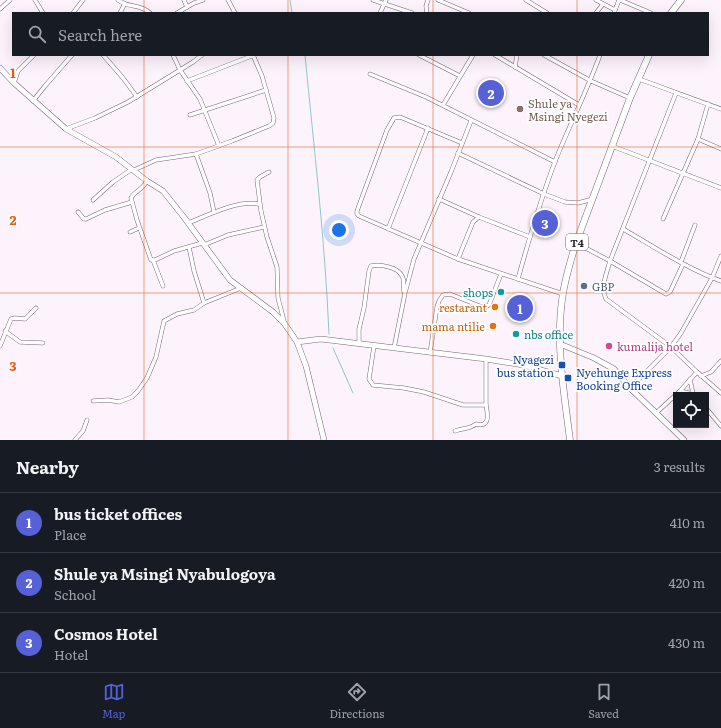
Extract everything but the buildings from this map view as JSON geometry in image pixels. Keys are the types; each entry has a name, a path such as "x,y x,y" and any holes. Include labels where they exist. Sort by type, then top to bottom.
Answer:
{"highway":[{"path":"672,12 681,0"},
{"name":"T4","path":"570,440 562,376 560,344 563,294 576,243 630,98 649,56"}],"street":[{"path":"0,9 10,0"},
{"path":"35,0 42,12"},
{"path":"74,12 83,0"},
{"path":"118,0 124,5 141,7 148,12"},
{"path":"184,0 187,7"},
{"path":"179,12 203,0"},
{"path":"228,0 234,12"},
{"path":"373,0 385,2 410,12"},
{"path":"427,12 426,6 428,0"},
{"path":"438,0 467,12"},
{"path":"526,0 545,12"},
{"path":"596,0 615,11 620,0 649,12"},
{"path":"380,12 385,2"},
{"path":"597,12 603,4"},
{"path":"120,12 124,5"},
{"path":"537,12 539,8"},
{"path":"14,83 18,71 33,56"},
{"path":"33,101 71,56"},
{"path":"104,56 137,97"},
{"path":"173,56 180,70 205,109 219,146"},
{"path":"66,129 95,118 137,97 201,56"},
{"path":"187,81 251,56"},
{"path":"93,200 113,182 133,170 156,160 196,154 242,138 273,123 274,118 258,63 254,56"},
{"path":"421,56 460,76"},
{"path":"443,105 472,56"},
{"path":"497,56 579,105"},
{"path":"514,67 517,56"},
{"path":"546,56 591,81 630,98"},
{"path":"518,279 530,237 555,162 579,105 591,81 600,56"},
{"path":"0,68 33,101 66,129 101,148 163,192 230,280 273,312 284,323 297,342 310,379 324,440"},
{"path":"370,74 443,105 471,121 555,162"},
{"path":"639,79 721,108"},
{"path":"190,115 266,90"},
{"path":"676,93 610,261 604,295 606,299 671,347 721,393"},
{"path":"663,219 698,139 708,104"},
{"path":"462,143 398,117 392,120 356,212 359,216 458,259 563,294"},
{"path":"394,348 405,293 414,259 471,121"},
{"path":"388,229 428,128"},
{"path":"698,139 721,149"},
{"path":"612,146 721,188"},
{"path":"458,153 544,194 572,203 578,203 594,198"},
{"path":"196,154 214,212"},
{"path":"269,172 257,180 259,204 264,227 277,267 278,298 284,323"},
{"path":"147,181 142,189 132,196 132,202 139,228 151,260 153,260 162,286"},
{"path":"439,199 478,217 530,237"},
{"path":"78,212 84,219 86,219 106,210 132,202"},
{"path":"188,223 214,212 248,203 259,204"},
{"path":"458,259 473,222 478,217"},
{"path":"576,243 666,294 670,292 695,226"},
{"path":"153,260 177,250 203,244 228,235 264,227"},
{"path":"130,232 139,228"},
{"path":"623,229 682,263 721,281"},
{"path":"189,247 194,271 204,304"},
{"path":"630,388 671,347 681,333 712,278 721,256"},
{"path":"359,344 359,329 371,266 393,268 401,274 405,293"},
{"path":"430,353 437,307 443,295 450,294 482,307 487,306 489,305 501,274"},
{"path":"94,401 108,400 119,402 128,399 135,394 147,378 152,368 156,357 158,340 162,332 163,322 177,314 198,308 241,288"},
{"path":"0,346 11,318 25,319 36,308"},
{"path":"5,331 20,342 43,343"},
{"path":"297,342 322,339 486,359 523,365 562,376"},
{"path":"560,344 605,363 684,440"},
{"path":"374,346 368,379 373,384 424,392 463,405 486,405"},
{"path":"455,431 464,428 468,429 476,424 482,426 486,423 486,359"},
{"path":"701,376 711,372 721,361"},
{"path":"656,413 680,391 697,372"},
{"path":"690,379 693,392"},
{"path":"680,391 685,392"},
{"path":"709,412 721,426"},
{"path":"75,440 83,431 87,420"}],"waterway":[{"path":"290,0 292,12"},
{"path":"305,56 322,229 329,334"},
{"path":"333,348 353,393"}],"place":[{"name":"Shule ya Msingi Nyabulogoya","path":"491,93"},
{"name":"Shule ya Msingi Nyegezi","path":"520,109"},
{"name":"Cosmos Hotel","path":"545,223"},
{"name":"GBP","path":"584,286"},
{"name":"shops","path":"501,292"},
{"name":"restarant","path":"495,307"},
{"name":"bus ticket offices","path":"520,308"},
{"name":"mama ntilie","path":"493,326"},
{"name":"nbs office","path":"516,334"},
{"name":"kumalija hotel","path":"609,346"},
{"name":"Nyagezi bus station","path":"562,365"},
{"name":"Nyehunge Express Booking Office","path":"568,378"}]}
